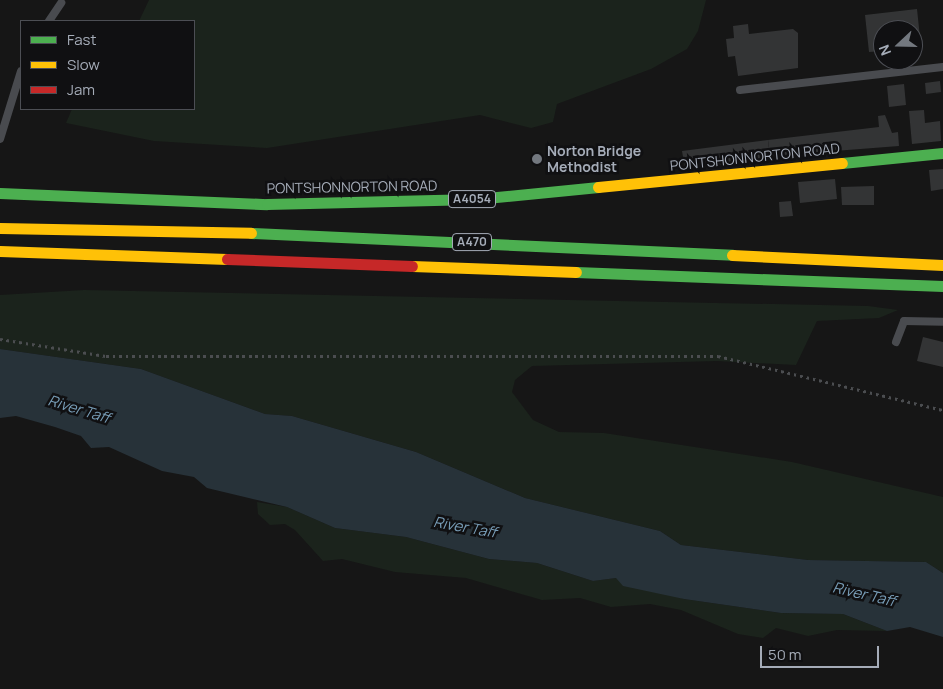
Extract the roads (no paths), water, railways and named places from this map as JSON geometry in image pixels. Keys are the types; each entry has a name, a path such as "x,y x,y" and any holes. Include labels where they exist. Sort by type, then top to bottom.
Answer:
{"main road":[{"name":"PONTSHONNORTON ROAD","path":"0,193 266,204 476,199 943,153"},
{"name":"A470","path":"0,228 343,236 943,265"},
{"name":"A470","path":"0,251 943,286"}],"lane":[{"path":"50,20 60,3"},
{"path":"740,90 943,67"},
{"path":"0,139 20,74"},
{"path":"896,342 904,321 943,322"}],"water":[{"name":"River Taff","path":"0,349 141,369 265,414 292,416 416,452 525,498 660,531 681,545 808,560 926,562 943,573 943,637 910,627 887,631 843,614 781,613 684,599 623,586 616,578 593,581 537,563 489,559 406,537 335,528 287,507 207,488 194,477 162,471 109,447 91,448 81,436 55,427 16,416 0,418"}],"place":[{"name":"Norton Bridge Methodist","path":"537,159"}]}
